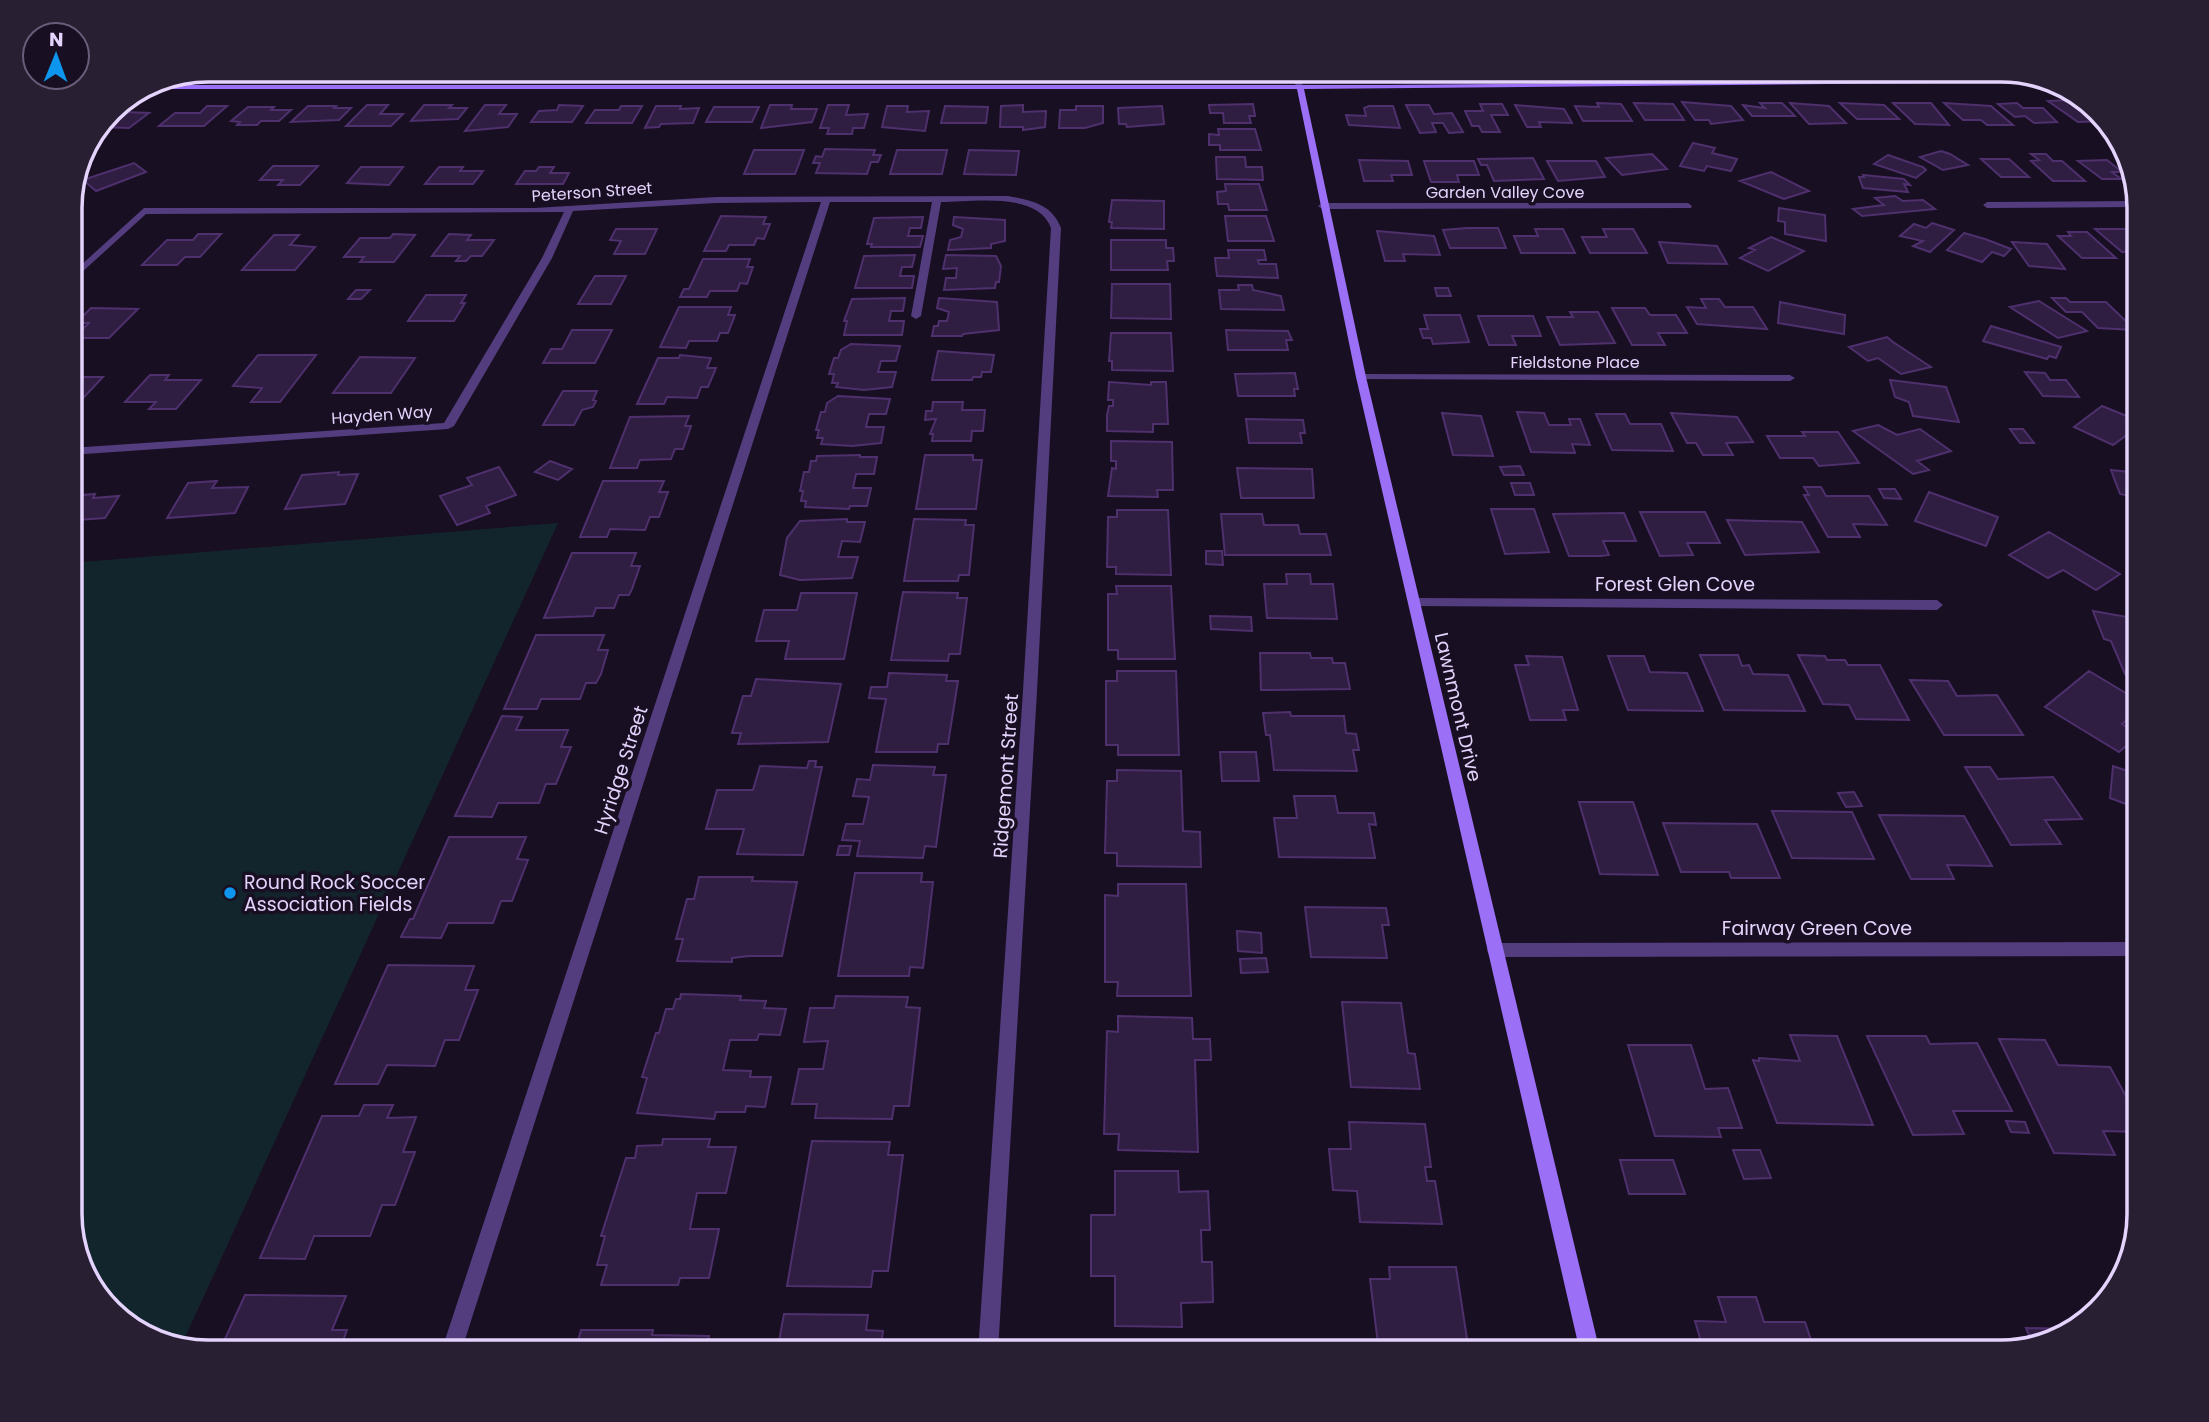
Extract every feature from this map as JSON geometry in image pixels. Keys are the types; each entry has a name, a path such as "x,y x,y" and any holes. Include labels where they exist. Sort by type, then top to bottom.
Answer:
{"street":[{"name":"Lawnmont Drive","path":"1299,82 1322,206 1361,377 1587,1340"},
{"path":"175,87 1300,88 1927,82"},
{"name":"Peterson Street","path":"83,268 144,211 570,209 716,200 1009,199 1041,208"},
{"name":"Hyridge Street","path":"455,1340 826,200"},
{"path":"916,316 937,200"},
{"path":"1987,205 2127,204"},
{"name":"Garden Valley Cove","path":"1322,206 1688,206"},
{"name":"Ridgemont Street","path":"989,1340 1056,228 1054,220 1041,208"},
{"name":"Hayden Way","path":"83,451 448,426 547,258 570,209"},
{"name":"Fieldstone Place","path":"1361,377 1790,378"},
{"name":"Forest Glen Cove","path":"1413,602 1937,605"},
{"name":"Fairway Green Cove","path":"1495,950 2127,949"}],"shaded area":[{"name":"Round Rock Soccer Association Fields","path":"558,523 185,1337 152,1327 125,1309 99,1277 85,1239 83,562"}],"building":[{"path":"2066,100 2092,121 2078,122 2048,101"},
{"path":"1682,102 1731,106 1743,120 1711,124 1709,120 1695,120"},
{"path":"1597,103 1621,104 1632,121 1583,121 1575,106 1599,107"},
{"path":"1634,103 1673,104 1684,120 1645,120"},
{"path":"1760,103 1782,103 1795,116 1752,116 1743,105 1765,108"},
{"path":"1790,103 1829,106 1846,123 1809,124"},
{"path":"1840,103 1884,105 1899,119 1857,119"},
{"path":"1893,103 1931,103 1949,125 1915,124"},
{"path":"1944,103 1991,106 2013,125 1987,125 1981,120 1963,120"},
{"path":"2017,103 2023,108 2043,108 2057,122 2034,123 2025,116 2015,117 1998,104"},
{"path":"1253,104 1255,116 1249,116 1251,123 1224,123 1223,113 1210,113 1209,105"},
{"path":"1480,104 1502,104 1508,115 1491,115 1500,132 1482,132 1479,126 1472,126 1465,111 1483,111"},
{"path":"367,105 388,105 380,114 403,114 391,126 346,126"},
{"path":"424,105 467,108 458,119 411,121"},
{"path":"485,105 506,105 499,114 517,114 508,127 465,131"},
{"path":"559,105 583,106 572,122 531,122 539,111 557,110"},
{"path":"770,105 792,105 791,109 817,109 812,122 761,128"},
{"path":"828,105 849,105 846,115 868,114 864,128 853,128 852,134 827,134 829,128 820,128"},
{"path":"1023,105 1023,112 1046,111 1045,127 1023,130 1023,127 1000,127 1001,106"},
{"path":"1406,105 1429,105 1434,114 1452,113 1463,132 1449,133 1443,123 1432,123 1436,132 1420,133"},
{"path":"1515,105 1564,109 1572,123 1539,122 1541,127 1527,127"},
{"path":"207,106 227,106 204,126 159,126 175,113 200,113"},
{"path":"308,106 351,108 339,120 291,122"},
{"path":"621,106 642,106 632,123 586,123 595,110 619,110"},
{"path":"656,106 699,108 693,123 661,124 659,127 645,128"},
{"path":"887,106 908,106 907,112 929,111 925,131 882,127"},
{"path":"945,106 988,107 986,123 941,123"},
{"path":"1076,106 1103,106 1103,123 1085,128 1059,128 1060,110 1076,110"},
{"path":"1162,106 1164,124 1127,127 1126,124 1119,124 1118,108"},
{"path":"1393,106 1400,128 1349,125 1346,115 1366,116 1364,108"},
{"path":"248,107 291,110 279,121 237,125 240,122 231,121"},
{"path":"714,107 759,107 752,122 706,122"},
{"path":"126,112 149,113 129,128 111,127"},
{"path":"1218,129 1255,129 1261,150 1220,150 1220,145 1209,145 1209,134 1219,135"},
{"path":"1693,143 1715,148 1712,153 1737,159 1731,171 1707,166 1704,171 1680,166"},
{"path":"825,149 875,150 873,155 881,155 878,162 871,162 867,174 816,173 820,163 813,163 816,156 822,157"},
{"path":"754,150 804,150 795,174 744,174"},
{"path":"897,150 947,150 942,174 890,174"},
{"path":"969,150 1019,151 1016,175 964,174"},
{"path":"1941,151 1968,165 1943,170 1920,157"},
{"path":"1652,154 1667,169 1622,175 1606,158"},
{"path":"2031,154 2046,154 2053,161 2062,161 2085,181 2053,181 2031,161 2039,160"},
{"path":"1888,155 1926,170 1916,178 1874,164"},
{"path":"1216,157 1245,157 1246,167 1262,167 1263,180 1217,179"},
{"path":"1533,158 1544,179 1494,181 1487,165 1481,165 1478,159"},
{"path":"1981,159 2009,159 2029,177 2001,177"},
{"path":"1359,160 1408,161 1412,175 1391,175 1393,181 1364,181"},
{"path":"2107,160 2121,171 2112,172 2121,179 2102,179 2078,161"},
{"path":"1424,161 1474,161 1479,175 1457,175 1459,182 1431,182"},
{"path":"1547,161 1596,161 1605,177 1558,181"},
{"path":"134,163 146,172 96,191 85,182 86,179"},
{"path":"273,166 318,166 300,185 278,185 283,180 260,180"},
{"path":"361,167 403,167 389,185 347,183"},
{"path":"439,167 463,167 460,171 483,171 473,184 425,184"},
{"path":"539,167 554,167 550,173 569,173 563,184 516,184 525,171 536,171"},
{"path":"1771,172 1809,191 1784,199 1740,181"},
{"path":"1863,175 1904,179 1910,185 1904,184 1908,192 1863,188 1859,177 1864,177"},
{"path":"1225,184 1259,184 1267,210 1229,210 1228,204 1218,204 1217,192 1226,191"},
{"path":"1895,196 1903,201 1923,200 1935,209 1862,216 1853,209 1884,205 1875,198"},
{"path":"1112,200 1164,201 1164,229 1111,228 1112,222 1109,222"},
{"path":"1779,208 1825,215 1826,241 1785,234 1785,222 1778,221"},
{"path":"721,216 766,217 763,224 770,224 764,239 757,238 754,245 729,245 726,251 704,251"},
{"path":"1225,216 1266,216 1274,241 1228,241"},
{"path":"923,217 921,228 910,228 908,236 923,236 920,247 871,247 872,244 867,244 874,218"},
{"path":"954,217 1005,220 1005,241 991,244 991,248 948,250 950,240 961,237 963,229 953,225"},
{"path":"1932,223 1954,230 1930,252 1913,246 1923,241 1900,236 1914,224 1926,228"},
{"path":"1498,228 1506,248 1450,248 1443,230"},
{"path":"616,229 657,229 645,254 614,254 621,241 610,240"},
{"path":"1535,229 1563,229 1575,253 1521,253 1514,236 1538,236"},
{"path":"1603,229 1633,229 1647,253 1590,253 1582,237 1607,237"},
{"path":"2095,229 2127,229 2127,252 2122,252"},
{"path":"1377,231 1434,236 1440,255 1403,254 1405,261 1385,261"},
{"path":"2068,232 2087,232 2116,258 2082,258 2058,236 2071,236"},
{"path":"1964,233 2011,249 2004,256 1992,252 1982,262 1947,250"},
{"path":"198,234 221,234 200,257 185,257 177,265 142,265 167,240 193,240"},
{"path":"393,234 415,235 394,262 360,262 364,257 344,257 360,238 390,238"},
{"path":"449,234 471,235 467,240 494,240 482,256 471,256 466,261 456,261 460,256 432,256"},
{"path":"274,235 299,235 290,245 315,247 295,270 242,270"},
{"path":"1771,237 1804,251 1768,271 1740,258 1755,250 1749,248"},
{"path":"1111,240 1166,240 1166,248 1173,248 1174,261 1167,261 1168,270 1111,270"},
{"path":"1659,242 1717,246 1727,264 1668,263"},
{"path":"2012,242 2047,244 2065,269 2029,266"},
{"path":"1228,250 1264,250 1266,260 1258,260 1259,264 1276,264 1278,278 1217,276 1215,258 1229,258"},
{"path":"915,255 912,267 902,267 900,276 914,276 912,288 855,288 864,256"},
{"path":"946,255 996,256 1001,266 999,282 996,282 995,288 944,290 946,278 956,278 957,268 943,269"},
{"path":"703,259 750,259 747,267 753,267 747,284 740,283 737,291 710,291 707,297 680,297 684,289 689,289"},
{"path":"595,276 626,276 611,304 578,304"},
{"path":"1112,284 1170,284 1171,319 1111,318"},
{"path":"1238,285 1252,285 1253,290 1281,296 1284,310 1221,309 1219,290 1239,290"},
{"path":"1435,288 1448,288 1451,296 1437,296"},
{"path":"356,290 370,290 361,299 348,299"},
{"path":"426,295 466,295 461,303 465,303 454,321 408,321"},
{"path":"905,298 903,311 891,311 889,321 904,321 902,335 844,335 847,321 844,321 852,299"},
{"path":"939,298 997,302 999,330 962,336 932,336 934,326 938,326 939,321 947,321 949,312 937,308"},
{"path":"2052,298 2066,298 2070,302 2106,302 2127,322 2127,330 2098,328 2082,312 2066,312"},
{"path":"1701,299 1719,299 1725,307 1753,307 1767,329 1697,324 1687,307 1706,308"},
{"path":"2039,301 2087,331 2058,338 2010,307"},
{"path":"1780,302 1845,315 1844,334 1778,323"},
{"path":"679,307 731,307 728,315 735,315 728,333 720,333 717,341 689,341 686,348 660,347"},
{"path":"91,308 138,309 109,338 83,338 83,329 89,323 83,323 83,316"},
{"path":"1612,308 1645,308 1650,315 1676,315 1687,333 1658,333 1665,345 1632,345"},
{"path":"1570,312 1598,312 1615,343 1560,345 1547,317 1573,317"},
{"path":"1424,315 1460,315 1469,342 1433,344 1431,338 1423,338 1420,329 1428,329"},
{"path":"1478,316 1533,316 1541,336 1512,336 1516,345 1489,345"},
{"path":"1991,326 2061,347 2056,358 2049,356 2047,359 1983,341"},
{"path":"572,330 612,330 595,363 543,363 551,349 562,349"},
{"path":"1226,330 1288,331 1292,340 1286,340 1288,350 1228,350"},
{"path":"1111,333 1171,333 1173,371 1112,370 1112,361 1109,361"},
{"path":"1887,337 1931,367 1901,374 1878,358 1868,361 1849,347"},
{"path":"851,344 900,346 896,361 881,361 878,372 896,372 892,387 864,390 836,387 838,383 832,383 834,374 829,374 834,358 838,358 841,350"},
{"path":"938,351 994,355 991,372 982,372 981,377 973,377 972,380 932,380"},
{"path":"258,355 316,355 280,402 251,402 262,388 233,386"},
{"path":"680,355 711,358 707,368 716,368 708,387 701,387 697,398 667,397 664,404 637,404 658,358 679,358"},
{"path":"360,357 415,358 391,393 333,393"},
{"path":"2025,372 2045,373 2050,380 2066,380 2079,397 2043,396"},
{"path":"1295,373 1298,389 1294,389 1295,396 1238,396 1235,374"},
{"path":"150,375 169,375 165,380 201,380 176,409 149,409 156,402 125,402"},
{"path":"83,377 103,377 83,398"},
{"path":"1890,380 1946,387 1959,422 1913,416 1909,402 1895,397"},
{"path":"1109,382 1151,385 1151,382 1166,382 1168,424 1153,424 1153,432 1107,431 1109,406 1113,406 1113,400 1108,400"},
{"path":"563,391 597,391 593,400 596,401 593,407 582,410 574,425 543,425"},
{"path":"838,396 890,399 886,414 869,414 866,427 884,427 881,443 852,446 821,444 823,438 817,438 819,430 816,430 821,412 825,412 827,403"},
{"path":"933,402 963,402 962,410 985,410 983,431 972,431 971,441 932,441 933,434 930,434 936,419 925,420 926,411 932,411"},
{"path":"2102,406 2127,416 2127,435 2113,445 2074,427"},
{"path":"1517,412 1544,413 1549,425 1571,425 1569,419 1580,419 1590,445 1572,444 1575,453 1531,452"},
{"path":"1442,413 1481,416 1493,456 1453,455"},
{"path":"1671,413 1737,417 1753,442 1726,443 1733,455 1703,455 1696,443 1687,443"},
{"path":"1596,414 1625,414 1630,424 1661,424 1673,451 1612,450"},
{"path":"689,416 685,426 691,426 683,449 675,449 671,459 640,460 637,468 610,468 630,417"},
{"path":"1246,419 1303,420 1305,433 1300,433 1302,443 1249,443"},
{"path":"1878,425 1897,435 1920,429 1951,451 1917,461 1929,470 1913,474 1853,431"},
{"path":"2010,429 2023,429 2034,443 2020,443"},
{"path":"1802,432 1838,432 1859,463 1819,466 1813,458 1780,458 1767,436 1805,436"},
{"path":"1111,441 1172,442 1173,490 1157,490 1158,497 1108,496 1112,468 1116,469 1116,461 1111,461"},
{"path":"925,455 973,455 973,460 982,460 976,509 916,509"},
{"path":"817,456 877,457 874,474 856,474 853,488 871,488 867,506 850,506 849,509 805,507 806,501 801,501 803,491 800,491 804,472 809,472 811,461 816,461"},
{"path":"550,461 572,469 558,480 535,472"},
{"path":"1520,466 1524,475 1504,475 1500,467"},
{"path":"499,467 516,495 486,506 490,513 457,525 440,496 472,485 467,478"},
{"path":"1237,468 1312,469 1314,498 1241,498"},
{"path":"2111,470 2127,472 2127,495 2120,494"},
{"path":"339,472 338,475 358,474 345,504 285,509 302,475"},
{"path":"217,481 212,488 248,487 235,513 167,518 188,483"},
{"path":"603,481 664,481 659,492 668,492 659,517 650,517 645,530 610,529 607,537 580,537"},
{"path":"1511,483 1530,483 1534,495 1515,495"},
{"path":"1804,487 1821,487 1826,496 1869,496 1887,525 1853,524 1860,537 1828,537 1804,495 1809,495"},
{"path":"1879,489 1895,489 1901,499 1884,498"},
{"path":"1929,492 1998,517 1986,546 1915,521"},
{"path":"95,494 93,498 119,496 105,518 83,520 83,495"},
{"path":"1491,509 1534,509 1549,552 1505,554"},
{"path":"1117,510 1168,510 1171,575 1116,574 1116,567 1107,567 1108,517 1117,517"},
{"path":"1640,512 1705,512 1720,543 1687,543 1693,555 1660,556"},
{"path":"1624,513 1636,541 1603,541 1609,555 1601,556 1569,556 1553,514"},
{"path":"1221,514 1262,514 1264,525 1298,525 1300,534 1326,534 1331,555 1225,555"},
{"path":"847,519 847,522 865,522 860,542 842,541 838,557 858,557 852,578 800,580 780,575 787,538 800,521"},
{"path":"914,519 966,520 965,525 974,525 969,575 959,575 958,581 904,581"},
{"path":"1727,520 1802,522 1819,552 1745,555"},
{"path":"2049,532 2120,574 2096,590 2063,570 2048,578 2009,555"},
{"path":"1206,551 1222,551 1223,565 1206,564"},
{"path":"572,553 636,553 631,566 640,566 629,595 619,595 614,608 596,608 593,616 544,618"},
{"path":"1286,574 1310,574 1311,584 1333,584 1337,619 1267,618 1264,584 1287,584"},
{"path":"1116,586 1171,586 1175,659 1118,659 1118,650 1108,650 1108,594 1117,594"},
{"path":"903,592 958,593 957,598 967,598 960,654 949,654 948,661 891,660"},
{"path":"801,593 857,593 844,659 785,659 789,641 756,641 764,610 797,610"},
{"path":"2093,611 2127,617 2127,674 2111,641 2104,639"},
{"path":"1210,616 1251,617 1252,631 1211,629"},
{"path":"536,635 604,635 598,650 608,650 601,674 596,683 586,683 580,699 541,699 537,709 504,709"},
{"path":"1260,653 1310,653 1311,658 1332,658 1333,663 1345,663 1350,689 1261,690"},
{"path":"1700,655 1738,655 1742,666 1749,665 1753,674 1788,675 1805,711 1724,710"},
{"path":"1798,655 1845,660 1848,665 1880,665 1909,720 1856,719 1849,705 1823,704"},
{"path":"1526,656 1562,657 1578,710 1563,710 1566,720 1530,720 1515,665 1529,665"},
{"path":"1608,656 1644,656 1650,672 1687,673 1703,711 1628,710"},
{"path":"1117,671 1176,671 1179,755 1118,755 1118,745 1106,745 1106,681 1117,681"},
{"path":"2089,671 2127,694 2127,720 2122,724 2127,727 2127,745 2119,752 2045,707"},
{"path":"889,673 947,675 946,681 958,681 948,744 938,744 937,752 876,752 886,699 869,698 871,687 887,687"},
{"path":"756,679 841,684 828,742 738,744 741,733 732,733 743,696 751,696"},
{"path":"1910,680 1948,681 1957,696 1997,695 2023,735 1944,735"},
{"path":"1290,712 1291,716 1344,716 1346,733 1356,734 1359,750 1353,750 1357,771 1274,770 1270,735 1266,735 1263,713"},
{"path":"502,716 522,717 516,730 568,730 561,747 571,747 556,784 546,784 539,803 498,803 492,817 455,816"},
{"path":"1220,752 1256,752 1259,781 1222,781"},
{"path":"809,761 816,761 815,767 822,767 803,855 737,854 744,829 706,829 717,790 753,790 760,766 807,768"},
{"path":"873,765 935,767 933,775 946,775 936,847 925,846 923,858 857,856 860,841 842,840 846,824 863,824 869,797 853,796 857,779 870,780"},
{"path":"2113,766 2127,771 2127,804 2110,798"},
{"path":"1965,767 1990,767 1998,779 2053,777 2082,819 2045,820 2061,844 2011,845"},
{"path":"1117,770 1181,771 1183,831 1200,832 1201,867 1117,866 1117,853 1105,853 1107,781 1117,781"},
{"path":"1854,792 1862,806 1846,807 1838,793"},
{"path":"1294,796 1335,796 1338,813 1374,813 1376,825 1369,824 1375,858 1279,857 1274,818 1297,818"},
{"path":"1579,802 1633,802 1658,875 1600,874"},
{"path":"1772,811 1852,812 1874,859 1792,858"},
{"path":"1879,815 1964,816 1992,866 1947,865 1954,879 1911,879"},
{"path":"1663,823 1757,824 1780,878 1731,878 1729,872 1681,872"},
{"path":"449,837 526,837 517,859 528,860 512,901 501,901 493,923 448,923 441,938 401,937 410,919 413,919"},
{"path":"839,846 851,846 849,855 837,855"},
{"path":"855,873 922,873 921,882 933,882 923,968 910,967 909,976 838,976"},
{"path":"699,877 753,877 752,881 797,882 782,956 732,958 732,962 677,961 683,939 676,939 687,899 694,899"},
{"path":"1118,884 1186,884 1191,996 1117,996 1118,982 1105,982 1105,895 1118,896"},
{"path":"1305,907 1386,908 1389,925 1382,925 1387,958 1311,957"},
{"path":"1237,931 1261,933 1262,953 1238,951"},
{"path":"1266,958 1268,972 1241,973 1240,959"},
{"path":"388,965 474,966 465,990 478,990 459,1040 445,1040 435,1066 387,1065 378,1084 335,1084"},
{"path":"681,994 741,996 740,1000 766,1001 764,1008 786,1009 780,1035 759,1034 757,1040 730,1040 723,1070 751,1071 750,1077 771,1077 765,1107 746,1106 745,1112 716,1112 714,1119 637,1113 647,1078 642,1077 656,1033 659,1033 666,1009 673,1009"},
{"path":"836,996 908,997 906,1007 920,1008 909,1106 894,1106 892,1119 815,1118 817,1104 792,1104 799,1069 823,1069 828,1041 804,1042 810,1008 834,1008"},
{"path":"1342,1002 1401,1003 1408,1053 1415,1054 1420,1089 1351,1087"},
{"path":"1118,1016 1192,1018 1193,1039 1210,1039 1211,1060 1195,1060 1198,1152 1118,1150 1119,1134 1104,1134 1107,1031 1118,1032"},
{"path":"1790,1035 1837,1036 1873,1125 1777,1123 1753,1060 1759,1061 1759,1058 1800,1061"},
{"path":"1867,1036 1926,1036 1930,1044 1977,1043 2012,1111 1953,1111 1964,1134 1913,1135"},
{"path":"1999,1039 2045,1040 2058,1065 2110,1067 2127,1098 2127,1132 2103,1131 2115,1155 2054,1153"},
{"path":"1628,1045 1691,1045 1705,1089 1728,1088 1742,1128 1718,1128 1721,1137 1655,1136"},
{"path":"364,1105 393,1105 387,1118 416,1117 403,1152 415,1152 395,1205 382,1205 370,1236 314,1236 305,1259 260,1258 322,1116 359,1116"},
{"path":"2006,1121 2025,1122 2029,1133 2011,1132"},
{"path":"1349,1122 1425,1124 1431,1167 1425,1167 1427,1181 1435,1181 1442,1224 1360,1222 1357,1191 1333,1190 1329,1149 1351,1149"},
{"path":"663,1139 710,1139 708,1147 736,1147 726,1193 697,1193 690,1229 719,1229 709,1278 680,1278 678,1285 601,1285 607,1265 597,1265 605,1236 601,1236 626,1158 635,1158 637,1146 662,1145"},
{"path":"812,1141 890,1142 888,1155 903,1155 888,1271 873,1271 871,1287 787,1286"},
{"path":"1733,1150 1760,1150 1771,1178 1744,1179"},
{"path":"1620,1160 1673,1160 1685,1194 1629,1194"},
{"path":"1115,1171 1178,1171 1179,1192 1208,1191 1210,1230 1201,1230 1202,1262 1212,1262 1213,1302 1181,1303 1182,1327 1115,1326 1115,1276 1091,1276 1091,1215 1115,1215"},
{"path":"1389,1267 1456,1267 1467,1340 1378,1340 1370,1279 1390,1279"},
{"path":"245,1295 346,1296 332,1330 347,1330 343,1340 224,1340"},
{"path":"1718,1297 1756,1297 1764,1322 1805,1322 1811,1340 1701,1340 1695,1321 1726,1322"},
{"path":"784,1314 868,1315 866,1330 883,1331 882,1340 779,1340"},
{"path":"2026,1328 2053,1329 2041,1333 2030,1336"},
{"path":"581,1330 653,1330 652,1335 709,1336 708,1340 578,1340"}],"place":[{"name":"Round Rock Soccer Association Fields","path":"230,893"}]}
